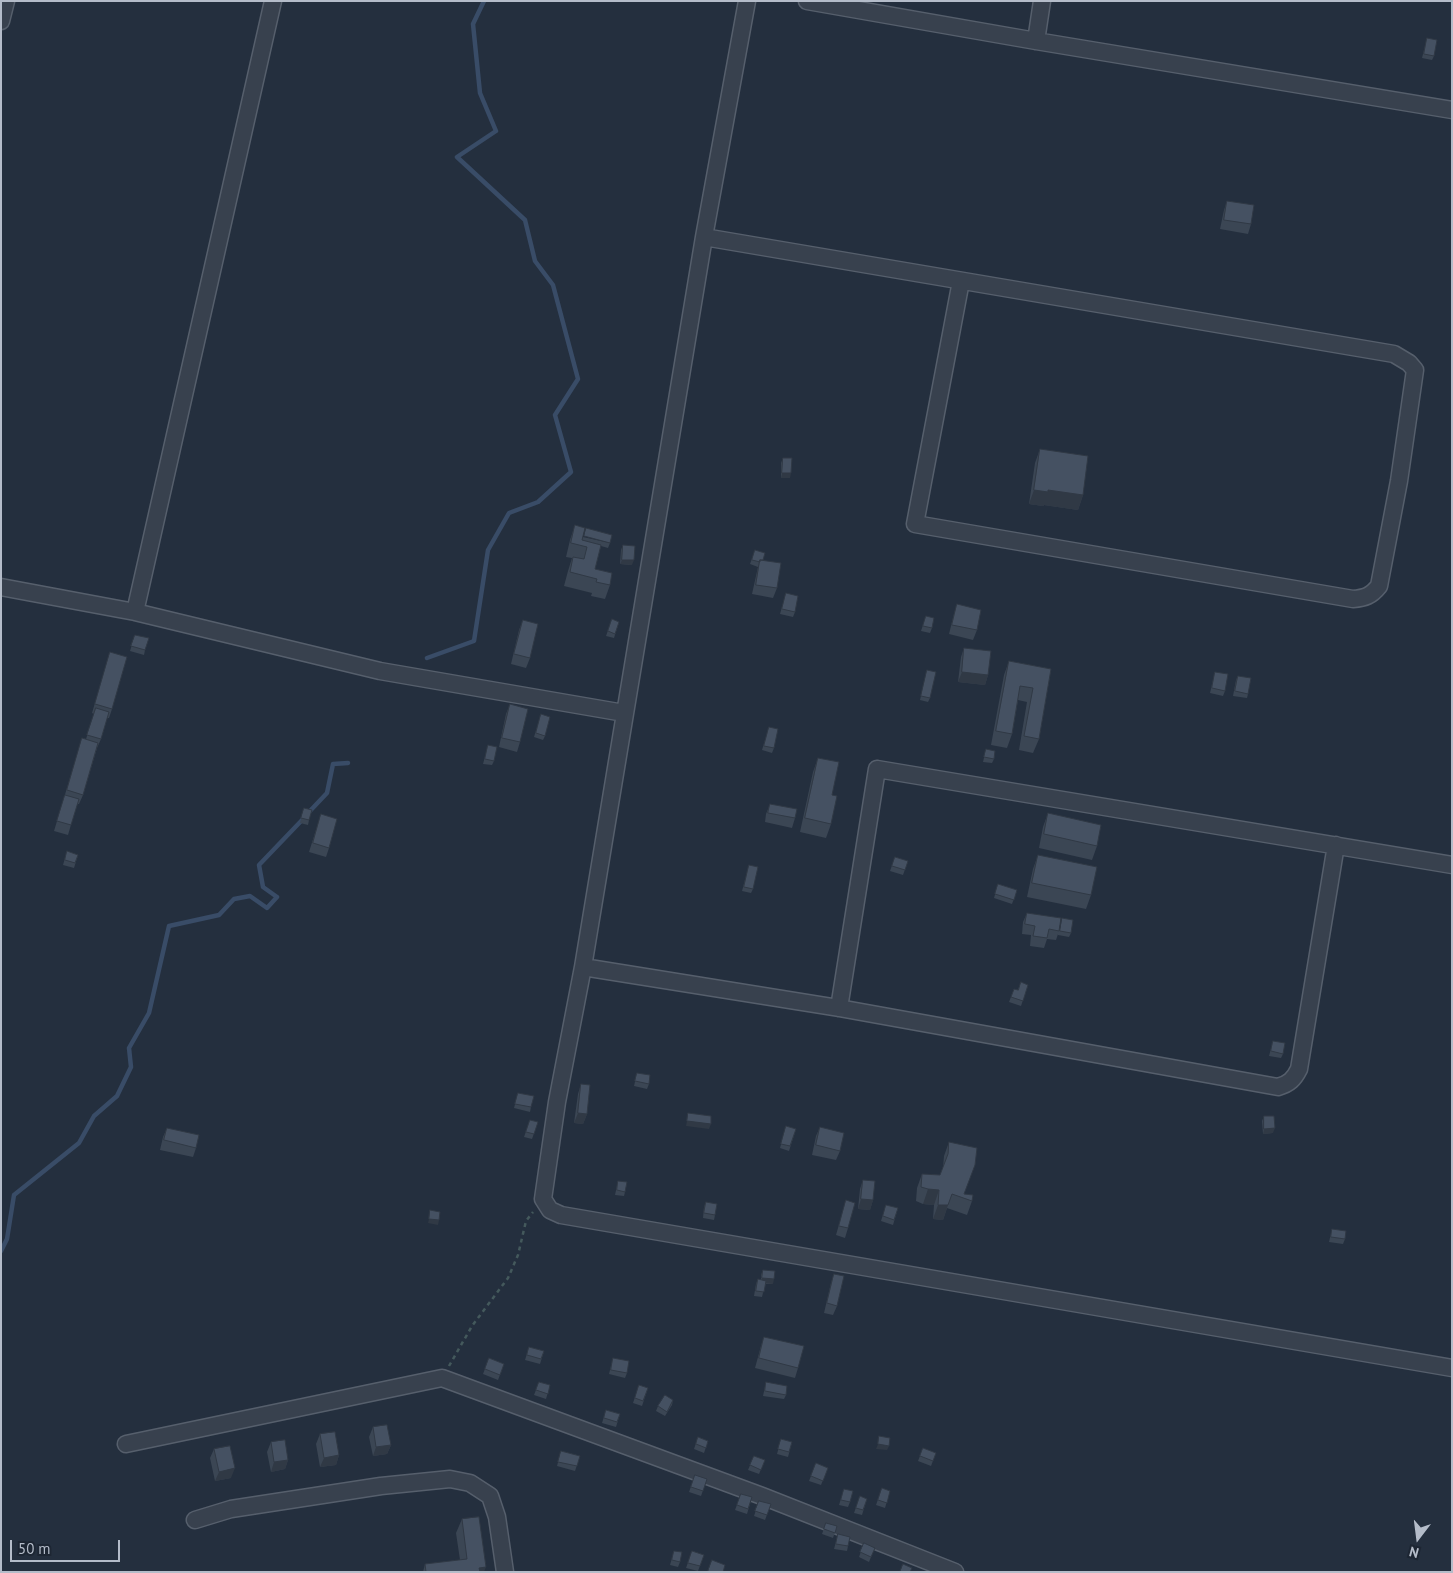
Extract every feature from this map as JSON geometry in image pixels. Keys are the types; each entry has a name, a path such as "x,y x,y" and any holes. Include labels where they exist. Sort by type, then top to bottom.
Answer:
{"street":[{"path":"1,21 6,1"},
{"path":"135,612 273,1"},
{"path":"746,1 704,238 583,967 542,1199 550,1210 561,1215 1452,1368"},
{"path":"807,1 1452,110"},
{"path":"1036,41 1042,1"},
{"path":"704,238 1394,354 1403,358 1415,370 1399,480 1379,586 1373,594 1364,598 1353,599 915,524 961,282"},
{"path":"1,586 135,612 380,671 624,713"},
{"path":"839,1008 876,769 1452,865"},
{"path":"583,967 839,1008 1278,1086 1286,1084 1294,1078 1299,1069 1336,845"},
{"path":"126,1444 442,1378 762,1496 955,1572"},
{"path":"195,1520 232,1509 250,1506 381,1486 450,1479 470,1483 490,1496 497,1517 505,1572"}],"path":[{"path":"442,1378 472,1326 508,1278 518,1255 526,1221 542,1199"}],"building":[{"path":"1427,38 1437,40 1434,56 1424,54"},
{"path":"1227,201 1254,205 1251,224 1224,220"},
{"path":"1040,449 1088,456 1083,495 1034,490"},
{"path":"783,458 792,458 791,473 782,473"},
{"path":"575,525 585,528 582,540 601,545 595,569 612,573 610,585 596,582 597,579 570,572 573,557 584,559 587,547 571,543"},
{"path":"586,528 612,535 610,543 584,536"},
{"path":"623,545 635,546 634,560 622,560"},
{"path":"755,550 765,553 763,560 760,560 760,562 752,560"},
{"path":"760,560 781,563 777,588 756,585"},
{"path":"786,593 798,596 795,612 782,609"},
{"path":"957,604 981,610 977,630 952,625"},
{"path":"926,616 934,618 932,628 923,626"},
{"path":"612,619 619,622 615,634 608,631"},
{"path":"523,620 538,624 530,658 514,654"},
{"path":"135,635 149,638 145,650 131,646"},
{"path":"964,648 991,651 988,675 962,672"},
{"path":"110,652 127,657 112,709 95,704"},
{"path":"1009,661 1051,669 1039,739 1024,736 1033,688 1020,686 1012,734 996,731"},
{"path":"927,670 936,672 930,698 921,696"},
{"path":"1215,672 1228,674 1225,691 1212,688"},
{"path":"1238,676 1251,678 1248,694 1235,691"},
{"path":"510,704 528,709 520,742 502,738"},
{"path":"96,708 109,712 101,739 87,735"},
{"path":"541,714 550,717 545,736 536,733"},
{"path":"769,727 778,729 774,748 764,746"},
{"path":"82,738 98,743 83,795 67,790"},
{"path":"488,745 497,747 494,761 485,759"},
{"path":"986,749 995,751 994,759 984,757"},
{"path":"818,758 839,762 832,795 837,796 831,824 805,818"},
{"path":"65,795 79,799 71,825 57,821"},
{"path":"770,804 797,809 795,818 768,813"},
{"path":"304,808 312,810 309,820 301,818"},
{"path":"1048,813 1101,825 1097,846 1044,834"},
{"path":"321,814 337,819 329,848 313,843"},
{"path":"67,851 78,855 75,863 65,860"},
{"path":"1038,855 1097,867 1091,895 1032,883"},
{"path":"895,857 908,861 905,870 892,866"},
{"path":"749,865 758,867 753,889 744,887"},
{"path":"998,884 1017,890 1014,900 995,894"},
{"path":"1027,913 1061,918 1059,931 1049,929 1047,938 1033,936 1035,926 1025,924"},
{"path":"1062,918 1073,920 1071,933 1060,931"},
{"path":"1021,982 1028,985 1023,1001 1011,997 1014,989 1018,990"},
{"path":"1273,1041 1285,1043 1283,1054 1271,1051"},
{"path":"637,1073 650,1075 649,1084 635,1081"},
{"path":"581,1084 590,1085 587,1114 578,1113"},
{"path":"518,1093 534,1096 531,1107 515,1104"},
{"path":"688,1113 711,1116 711,1124 687,1121"},
{"path":"1264,1116 1274,1116 1275,1128 1264,1129"},
{"path":"530,1120 538,1122 534,1134 526,1132"},
{"path":"786,1126 796,1129 790,1146 781,1144"},
{"path":"820,1127 844,1133 840,1151 816,1145"},
{"path":"167,1128 199,1135 196,1148 164,1140"},
{"path":"949,1142 977,1148 975,1165 964,1194 973,1195 972,1201 952,1194 948,1205 938,1205 939,1190 921,1187 922,1174 940,1175 948,1154"},
{"path":"863,1180 875,1181 873,1200 861,1199"},
{"path":"618,1181 627,1182 625,1192 617,1190"},
{"path":"846,1200 855,1203 848,1228 839,1226"},
{"path":"706,1202 717,1204 715,1215 704,1213"},
{"path":"886,1205 898,1208 894,1220 883,1216"},
{"path":"430,1210 440,1212 439,1220 429,1219"},
{"path":"1332,1229 1346,1231 1345,1239 1331,1237"},
{"path":"763,1270 775,1271 774,1279 762,1278"},
{"path":"834,1274 844,1276 837,1306 827,1303"},
{"path":"758,1279 766,1281 764,1292 756,1291"},
{"path":"764,1337 804,1346 798,1368 759,1358"},
{"path":"529,1347 544,1351 541,1359 527,1355"},
{"path":"489,1358 504,1364 500,1375 485,1369"},
{"path":"613,1358 629,1361 627,1373 611,1370"},
{"path":"539,1382 550,1385 548,1394 536,1390"},
{"path":"766,1382 787,1386 786,1395 765,1391"},
{"path":"639,1385 648,1388 643,1401 635,1398"},
{"path":"665,1395 673,1400 667,1412 658,1406"},
{"path":"606,1410 620,1414 617,1422 604,1418"},
{"path":"387,1425 391,1445 376,1447 373,1427"},
{"path":"335,1432 339,1455 324,1458 320,1434"},
{"path":"879,1436 890,1438 889,1446 878,1444"},
{"path":"698,1437 708,1441 706,1448 696,1444"},
{"path":"781,1439 792,1442 789,1452 778,1449"},
{"path":"285,1440 288,1460 274,1462 271,1442"},
{"path":"230,1446 235,1468 219,1472 214,1449"},
{"path":"923,1448 936,1453 933,1461 920,1456"},
{"path":"561,1451 580,1456 577,1466 558,1462"},
{"path":"754,1456 765,1460 761,1470 750,1465"},
{"path":"816,1463 828,1468 823,1481 811,1476"},
{"path":"695,1475 707,1479 703,1491 691,1487"},
{"path":"882,1488 890,1491 887,1503 878,1500"},
{"path":"844,1489 853,1491 850,1502 841,1500"},
{"path":"741,1494 752,1497 748,1509 737,1505"},
{"path":"860,1496 867,1499 863,1510 856,1508"},
{"path":"759,1501 771,1504 767,1515 755,1511"},
{"path":"479,1517 486,1567 479,1568 480,1572 426,1572 425,1564 467,1559 462,1519"},
{"path":"826,1523 837,1526 835,1533 824,1529"},
{"path":"838,1534 850,1537 848,1546 836,1544"},
{"path":"864,1543 875,1548 871,1557 860,1552"},
{"path":"674,1551 682,1552 680,1562 672,1560"},
{"path":"692,1551 704,1555 700,1566 688,1563"},
{"path":"712,1560 725,1565 723,1572 708,1571"},
{"path":"903,1564 912,1568 910,1572 900,1572"}],"waterway":[{"path":"427,658 474,641 488,550 509,513 538,502 571,472 555,415 578,379 553,285 535,261 525,220 457,157 496,131 480,93 473,24 484,1"},
{"path":"309,812 327,793 333,764 348,763"},
{"path":"1,1251 7,1239 14,1195 79,1143 94,1116 117,1096 131,1067 129,1048 149,1013 169,926 219,915 234,899 250,896 267,908 277,897 263,887 259,865 304,818"}]}
